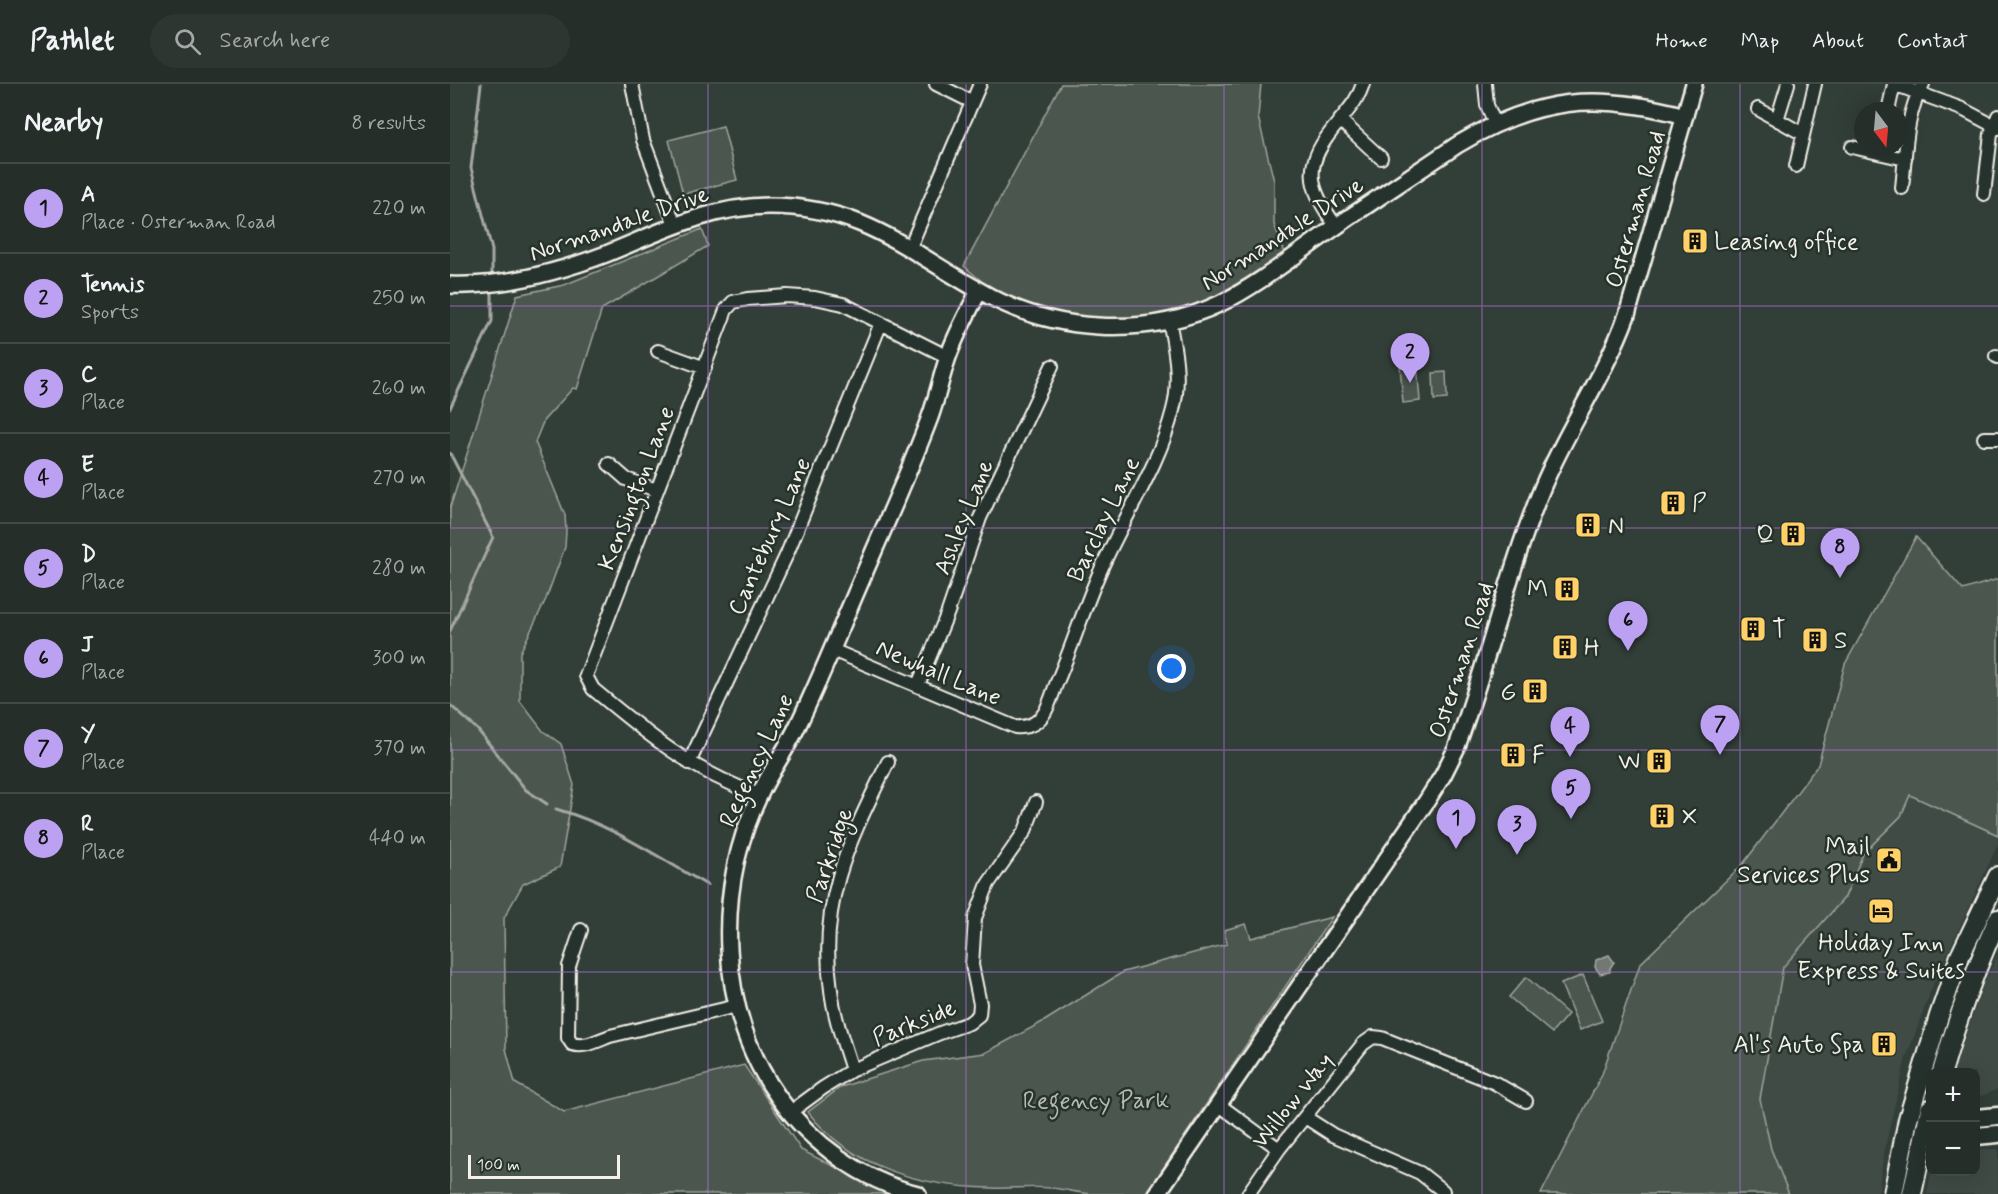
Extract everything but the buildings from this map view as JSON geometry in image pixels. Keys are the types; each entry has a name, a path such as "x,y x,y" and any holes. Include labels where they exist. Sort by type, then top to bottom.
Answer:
{"main road":[{"path":"1893,1194 1908,1119 1939,1016 1960,956 1998,876"},
{"path":"1942,1068 1978,964 1998,919"},
{"path":"1980,1118 1998,1116"},
{"path":"1908,1119 1926,1120"},
{"path":"1912,1194 1929,1122"},
{"path":"1980,1136 1998,1134"}],"street":[{"path":"633,84 643,140 675,225"},
{"path":"936,84 972,102"},
{"path":"910,248 980,84"},
{"path":"1336,226 1316,194 1313,183 1314,161 1323,141 1355,102 1363,84"},
{"path":"1485,84 1487,105 1495,124"},
{"name":"Osterman Road","path":"1157,1194 1419,812 1443,775 1456,749 1542,488 1576,416 1617,343 1694,84"},
{"path":"1777,120 1788,84"},
{"path":"1796,166 1815,84"},
{"path":"1891,102 1898,85 1921,88 1996,123 1984,194"},
{"path":"1902,188 1909,119 1921,88"},
{"name":"Normandale Drive","path":"450,285 521,280 556,272 675,225 734,209 768,206 798,208 846,218 879,231 979,291 1022,312 1077,324 1126,326 1169,320 1208,308 1238,293 1457,145 1495,124 1544,107 1590,100 1640,105 1685,116"},
{"path":"1758,109 1803,134"},
{"path":"1340,120 1380,159"},
{"path":"1896,156 1905,159"},
{"name":"Regency Lane","path":"918,1194 878,1180 851,1166 818,1141 789,1113 754,1059 736,1006 730,969 730,896 739,851 759,795 798,726 832,650 931,416 948,357 979,291"},
{"name":"Kensington Lane","path":"689,763 656,740 593,689 587,680 586,672 605,629 726,310 733,302 748,299 786,296 815,298 843,304 881,323"},
{"name":"Barclay Lane","path":"1031,726 1046,711 1100,570 1167,432 1178,388 1177,361 1169,320"},
{"path":"881,323 948,357"},
{"name":"Cantebury Lane","path":"689,763 787,555 881,323"},
{"path":"658,351 705,368"},
{"name":"Ashley Lane","path":"918,685 948,612 980,518 1052,366"},
{"path":"1984,438 1998,438"},
{"path":"609,464 626,479 656,490"},
{"name":"Newhall Lane","path":"832,650 1015,727 1031,726"},
{"name":"Parkridge","path":"852,1070 831,990 828,950 830,910 851,839 888,762"},
{"path":"689,763 759,795"},
{"name":"Parkside","path":"789,1113 852,1070 969,1023 979,1015 980,1004 972,965 975,918 988,884 1025,831 1036,802"},
{"path":"581,930 569,966 568,1038 572,1044 579,1046 592,1044 610,1036 736,1006"},
{"name":"Willow Way","path":"1248,1194 1279,1149 1363,1044 1373,1037 1382,1038 1495,1083 1526,1101"},
{"path":"1218,1104 1279,1149"},
{"path":"1305,1117 1333,1135 1420,1173 1443,1191"}],"shaded area":[{"path":"1910,795 1998,835 1998,844 1933,985 1905,1061 1885,1147 1878,1194 1789,1194 1771,1149 1760,1099 1783,967 1845,897 1863,854 1900,816"},
{"path":"1998,954 1998,1089 1980,1096 1980,1068 1954,1068 1983,986"},
{"path":"1609,955 1614,962 1610,972 1600,974 1595,967 1596,960"},
{"path":"1980,1149 1998,1149 1998,1194 1927,1194 1930,1176 1980,1176"}],"green space":[{"path":"1061,84 1261,84 1258,117 1274,181 1274,224 1284,250 1285,263 1187,316 1097,326 1013,308 964,266"},
{"path":"723,126 737,180 683,194 669,140"},
{"path":"702,229 708,246 602,309 577,389 573,388 544,420 535,442 565,515 566,531 565,547 546,599 520,653 520,701 543,731 561,744 574,785 560,867 523,884 504,918 506,1049 515,1083 564,1112 744,1065 801,1150 871,1185 895,1194 450,1194 450,508 517,295 564,285"},
{"path":"1417,364 1420,401 1403,403 1400,366"},
{"path":"1446,372 1447,399 1434,400 1433,373"},
{"path":"1916,537 1963,590 1998,579 1998,835 1910,795 1901,816 1863,854 1845,897 1783,967 1760,1099 1771,1149 1789,1194 1541,1194 1602,1074 1640,964 1743,864 1818,765 1845,664"},
{"name":"Regency Park","path":"1332,917 1146,1194 1091,1194 1044,1187 966,1187 915,1178 890,1171 845,1147 825,1131 808,1112 841,1087 923,1061 985,1053 1046,1020 1123,972 1227,944 1224,930 1246,924 1251,938"},
{"path":"1583,975 1602,1021 1580,1030 1561,984"},
{"path":"1526,977 1568,1014 1552,1033 1509,997"}],"waterway":[{"path":"481,84 471,168 492,250 492,278"},
{"path":"450,408 492,321 492,288"},
{"path":"450,453 493,537 450,631"},
{"path":"450,705 477,729 526,790 547,804"},
{"path":"556,809 615,832 707,885"}],"place":[{"name":"Leasing office","path":"1695,241"},
{"name":"Tennis","path":"1410,383"},
{"name":"P","path":"1673,503"},
{"name":"N","path":"1588,525"},
{"name":"Q","path":"1793,534"},
{"name":"R","path":"1840,578"},
{"name":"M","path":"1567,589"},
{"name":"T","path":"1753,629"},
{"name":"S","path":"1815,640"},
{"name":"H","path":"1565,647"},
{"name":"J","path":"1628,651"},
{"name":"G","path":"1535,691"},
{"name":"F","path":"1513,755"},
{"name":"Y","path":"1720,755"},
{"name":"E","path":"1570,757"},
{"name":"W","path":"1659,761"},
{"name":"X","path":"1662,816"},
{"name":"D","path":"1571,819"},
{"name":"A","path":"1456,849"},
{"name":"C","path":"1517,855"},
{"name":"Mail Services Plus","path":"1889,860"},
{"name":"Holiday Inn Express & Suites","path":"1881,911"},
{"name":"Al's Auto Spa","path":"1884,1044"}]}
